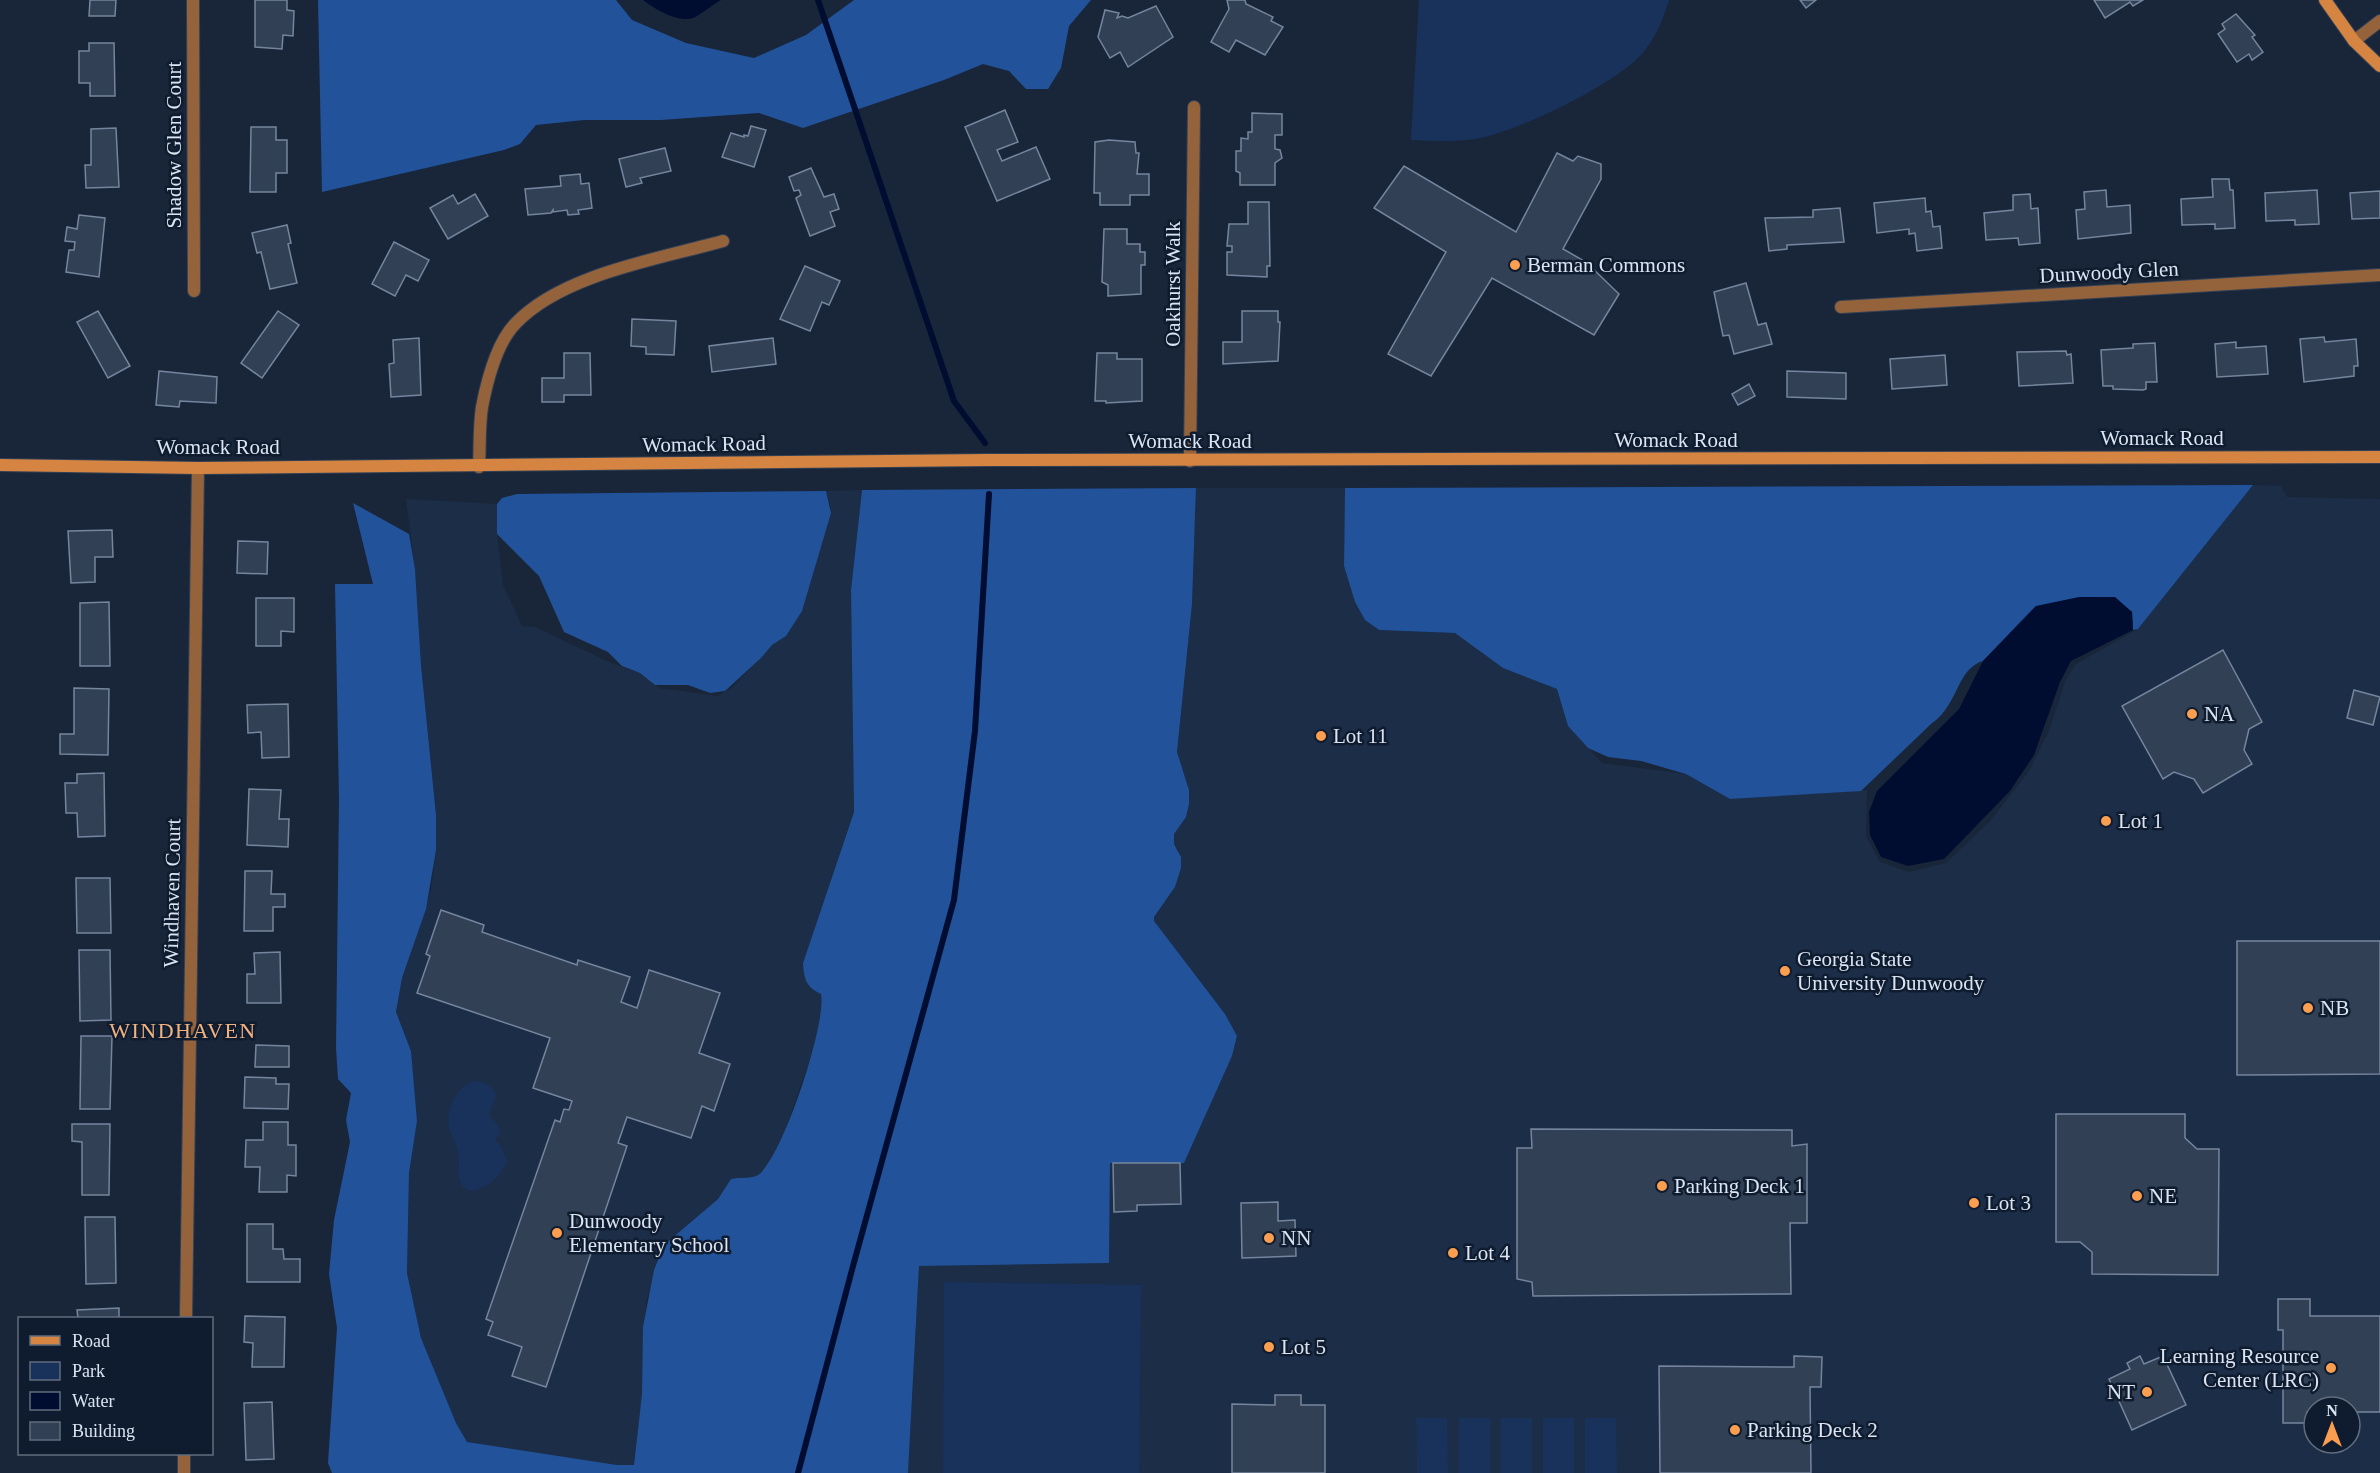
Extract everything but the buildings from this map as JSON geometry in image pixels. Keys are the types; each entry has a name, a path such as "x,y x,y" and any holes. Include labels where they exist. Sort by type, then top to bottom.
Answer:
{"street":[{"name":"Shadow Glen Court","path":"193,0 194,291"},
{"path":"2325,0 2354,41 2380,66"},
{"path":"2354,41 2380,21"},
{"name":"Oakhurst Walk","path":"1190,461 1194,107"},
{"path":"479,467 482,408 489,380 515,324 544,299 583,281 723,241"},
{"name":"Dunwoody Glen","path":"1841,308 2380,275"},
{"name":"Womack Road","path":"0,465 198,468 479,467 976,460 2380,457"},
{"name":"Windhaven Court","path":"186,1317 198,468"},
{"path":"184,1455 184,1473"}],"shaded area":[{"path":"318,0 616,0 632,20 686,43 754,58 806,35 854,0 1091,0 1069,26 1061,68 1048,89 1026,89 1009,71 983,64 944,80 803,128 759,113 661,120 584,120 536,125 520,144 504,150 322,192"},
{"name":"Georgia State University Dunwoody","path":"2253,485 2281,486 2287,497 2380,499 2380,1473 908,1473 919,1266 1109,1263 1110,1163 1184,1163 1232,1056 1237,1036 1225,1014 1154,922 1154,917 1175,887 1179,850 1174,844 1174,834 1189,790 1177,752 1192,604 1196,488 1345,488 1344,566 1355,602 1365,620 1379,630 1455,633 1503,668 1557,689 1568,726 1602,763 1686,774 1730,799 1867,790 1866,836 1880,862 1909,872 1946,863 1991,820 2029,771 2049,731 2066,679 2076,664 2138,629"},
{"path":"2253,485 2138,629 2133,630 2132,611 2036,606 1983,661 1974,665 1967,672 1940,716 1861,791 1730,799 1686,774 1641,761 1608,757 1588,748 1568,726 1557,689 1503,668 1455,633 1379,630 1365,620 1355,602 1344,566 1345,488"},
{"path":"1196,488 1192,604 1177,752 1189,790 1189,804 1186,817 1174,834 1174,844 1181,857 1181,868 1175,887 1154,917 1154,921 1225,1014 1237,1036 1232,1056 1184,1163 1110,1163 1109,1263 919,1266 908,1473 332,1473 328,1463 337,1328 329,1274 334,1220 350,1142 346,1120 351,1093 338,1079 336,1048 339,799 335,584 373,584 353,503 409,534 415,569 421,665 436,815 436,850 426,909 402,978 396,1012 411,1051 417,1121 409,1173 407,1273 421,1338 456,1423 467,1442 617,1465 634,1465 642,1394 643,1327 654,1270 664,1245 718,1199 731,1179 758,1175 768,1164 779,1144 801,1089 817,1032 821,994 807,982 803,963 854,812 851,590 862,490"},
{"path":"862,490 851,590 854,812 803,963 813,990 822,994 823,1001 816,1042 783,1136 767,1167 756,1177 731,1179 718,1199 664,1245 646,1302 642,1394 635,1465 617,1465 467,1442 456,1423 421,1338 407,1273 409,1173 417,1121 411,1051 396,1012 402,978 431,890 436,850 436,815 421,665 415,569 406,499 497,504 497,534 503,585 522,626 535,627 613,664 640,673 659,688 718,696 733,687 772,645 786,636 831,508 826,491"},
{"path":"826,491 831,513 802,611 786,636 772,645 725,691 710,693 688,685 655,685 640,673 622,666 608,652 564,632 539,576 497,534 497,504 502,498 517,494"}],"green space":[{"path":"1419,0 1669,0 1649,45 1625,69 1607,81 1562,107 1493,135 1460,141 1443,141 1411,140"},
{"path":"473,1081 486,1084 496,1094 489,1116 499,1126 500,1132 495,1140 501,1146 507,1161 494,1180 473,1191 466,1189 460,1181 459,1158 450,1131 449,1116 456,1095"},
{"path":"944,1282 1141,1285 1139,1473 943,1473"},
{"path":"1416,1418 1447,1418 1448,1473 1417,1473"},
{"path":"1459,1418 1490,1418 1490,1473 1459,1473"},
{"path":"1501,1418 1532,1418 1532,1473 1501,1473"},
{"path":"1543,1418 1574,1418 1574,1473 1543,1473"},
{"path":"1585,1418 1616,1418 1617,1473 1585,1473"}],"water":[{"path":"643,0 721,0 697,16 684,19 669,15"},
{"path":"2079,597 2115,597 2132,612 2133,630 2071,661 2060,682 2034,755 2010,791 1944,859 1908,866 1881,857 1870,835 1869,812 1877,791 1959,709 1983,661 2036,606"}],"waterway":[{"path":"818,0 954,401 985,443"},
{"path":"798,1473 954,900 975,731 989,494"}],"place":[{"name":"Berman Commons","path":"1515,265"},
{"name":"NA","path":"2192,714"},
{"name":"Lot 11","path":"1321,736"},
{"name":"Lot 1","path":"2106,821"},
{"name":"Georgia State University Dunwoody","path":"1785,971"},
{"name":"NB","path":"2308,1008"},
{"name":"Parking Deck 1","path":"1662,1186"},
{"name":"NE","path":"2137,1196"},
{"name":"Lot 3","path":"1974,1203"},
{"name":"Dunwoody Elementary School","path":"557,1233"},
{"name":"NN","path":"1269,1238"},
{"name":"Lot 4","path":"1453,1253"},
{"name":"Lot 5","path":"1269,1347"},
{"name":"Learning Resource Center (LRC)","path":"2331,1368"},
{"name":"NT","path":"2147,1392"},
{"name":"Parking Deck 2","path":"1735,1430"}],"district":[{"name":"WINDHAVEN","path":"183,1030"}]}
